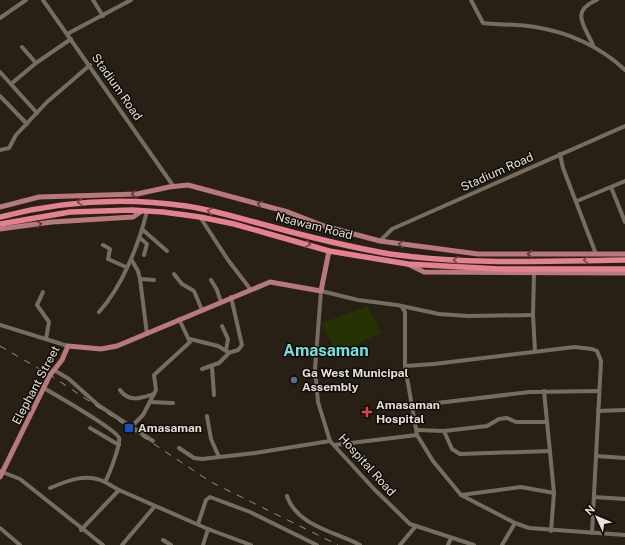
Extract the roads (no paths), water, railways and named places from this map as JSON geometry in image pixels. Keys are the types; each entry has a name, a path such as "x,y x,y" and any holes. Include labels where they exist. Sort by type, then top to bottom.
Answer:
{"highway":[{"name":"Nsawam Road","path":"0,216 67,203 95,201 157,203 187,206 230,215 315,238 391,254 476,261 625,260"},
{"name":"Nsawam Road","path":"0,228 70,212 100,210 145,211 200,217 329,251 408,264 492,269 625,268"}],"main road":[{"path":"0,206 40,197 137,194 188,186 288,212 324,226 380,241 478,254 625,254"},
{"path":"0,228 52,222 133,217 145,211"},
{"name":"Hospital Road","path":"321,291 329,251"},
{"path":"408,264 424,272 625,273"},
{"path":"68,346 108,349 270,282 321,291"},
{"name":"Elephant Street","path":"0,477 44,388 54,370 66,354 68,346"}],"street":[{"path":"0,18 26,0"},
{"name":"Stadium Road","path":"43,0 90,65 174,187"},
{"path":"93,0 103,16"},
{"path":"67,34 131,0"},
{"path":"471,0 483,23 535,27 569,36 594,46 625,70"},
{"path":"594,46 580,19 581,10 586,4 597,0"},
{"path":"11,84 36,63 70,39"},
{"path":"22,47 36,63"},
{"path":"0,150 9,148 16,135 56,93 90,65"},
{"path":"0,72 37,113"},
{"path":"0,96 27,124"},
{"name":"Stadium Road","path":"380,241 392,229 625,126"},
{"path":"560,154 563,168 577,201 596,254"},
{"path":"577,201 625,181"},
{"path":"611,186 625,222"},
{"path":"99,312 111,298 131,259 143,230 145,211"},
{"path":"200,217 228,260 251,290"},
{"path":"143,230 167,251"},
{"path":"140,238 148,245 144,255"},
{"path":"103,245 110,249 108,260 126,268"},
{"path":"131,259 138,271 140,279 147,334"},
{"path":"534,273 535,351"},
{"path":"174,274 182,284 194,290 202,310"},
{"path":"140,279 154,280"},
{"path":"211,280 217,290 221,302"},
{"path":"321,291 439,314 468,316 534,315"},
{"name":"Hospital Road","path":"321,291 315,369 318,402 330,441 374,490 403,518 415,527 474,545"},
{"path":"44,292 37,305 49,322 46,339"},
{"path":"179,319 190,339 227,352 238,350 242,345 231,297"},
{"path":"402,307 405,312 405,366 417,432 432,461 461,495 515,523 529,528 551,531 625,535"},
{"path":"0,326 68,346"},
{"path":"202,369 212,367 220,363 227,352 228,339 222,326"},
{"path":"131,427 143,415 156,390 154,375 188,344 190,339"},
{"path":"405,366 434,364 575,347 597,351 601,361 592,533"},
{"path":"212,367 214,395"},
{"path":"54,370 69,379 98,405 153,441"},
{"path":"44,388 107,426 118,435 120,439 119,445 105,482"},
{"path":"120,390 126,397 132,399 139,399 154,394"},
{"path":"412,406 544,391 599,391"},
{"path":"544,391 554,492 551,531"},
{"path":"150,402 173,403"},
{"path":"598,411 625,410"},
{"path":"207,416 211,439 219,457"},
{"path":"334,445 417,432 444,431 487,426 493,422 507,418 516,422 547,422"},
{"path":"90,428 119,445"},
{"path":"444,431 452,449 460,454 550,451"},
{"path":"179,448 198,459 278,450 330,441"},
{"path":"596,456 625,458"},
{"path":"2,471 20,479 81,530 103,545"},
{"path":"50,488 68,480 83,477 95,478 208,529 242,543 251,545"},
{"path":"461,495 521,487 554,492"},
{"path":"81,530 119,490"},
{"path":"287,496 290,505 307,520 330,533 346,537 360,545"},
{"path":"198,524 206,500 210,497 250,512 317,545"},
{"path":"594,497 625,499"},
{"path":"122,545 155,506"},
{"path":"502,545 515,523"},
{"path":"400,545 415,527"},
{"path":"0,528 20,545"},
{"path":"203,545 208,529"},
{"path":"448,545 451,538"},
{"path":"163,540 171,545"}],"railway":[{"path":"0,346 50,375 211,482 338,545"}],"place":[{"name":"Ga West Municipal Assembly","path":"294,380"},
{"name":"Amasaman Hospital","path":"367,412"},
{"name":"Amasaman","path":"129,428"}],"district":[{"name":"Amasaman","path":"326,350"}]}
